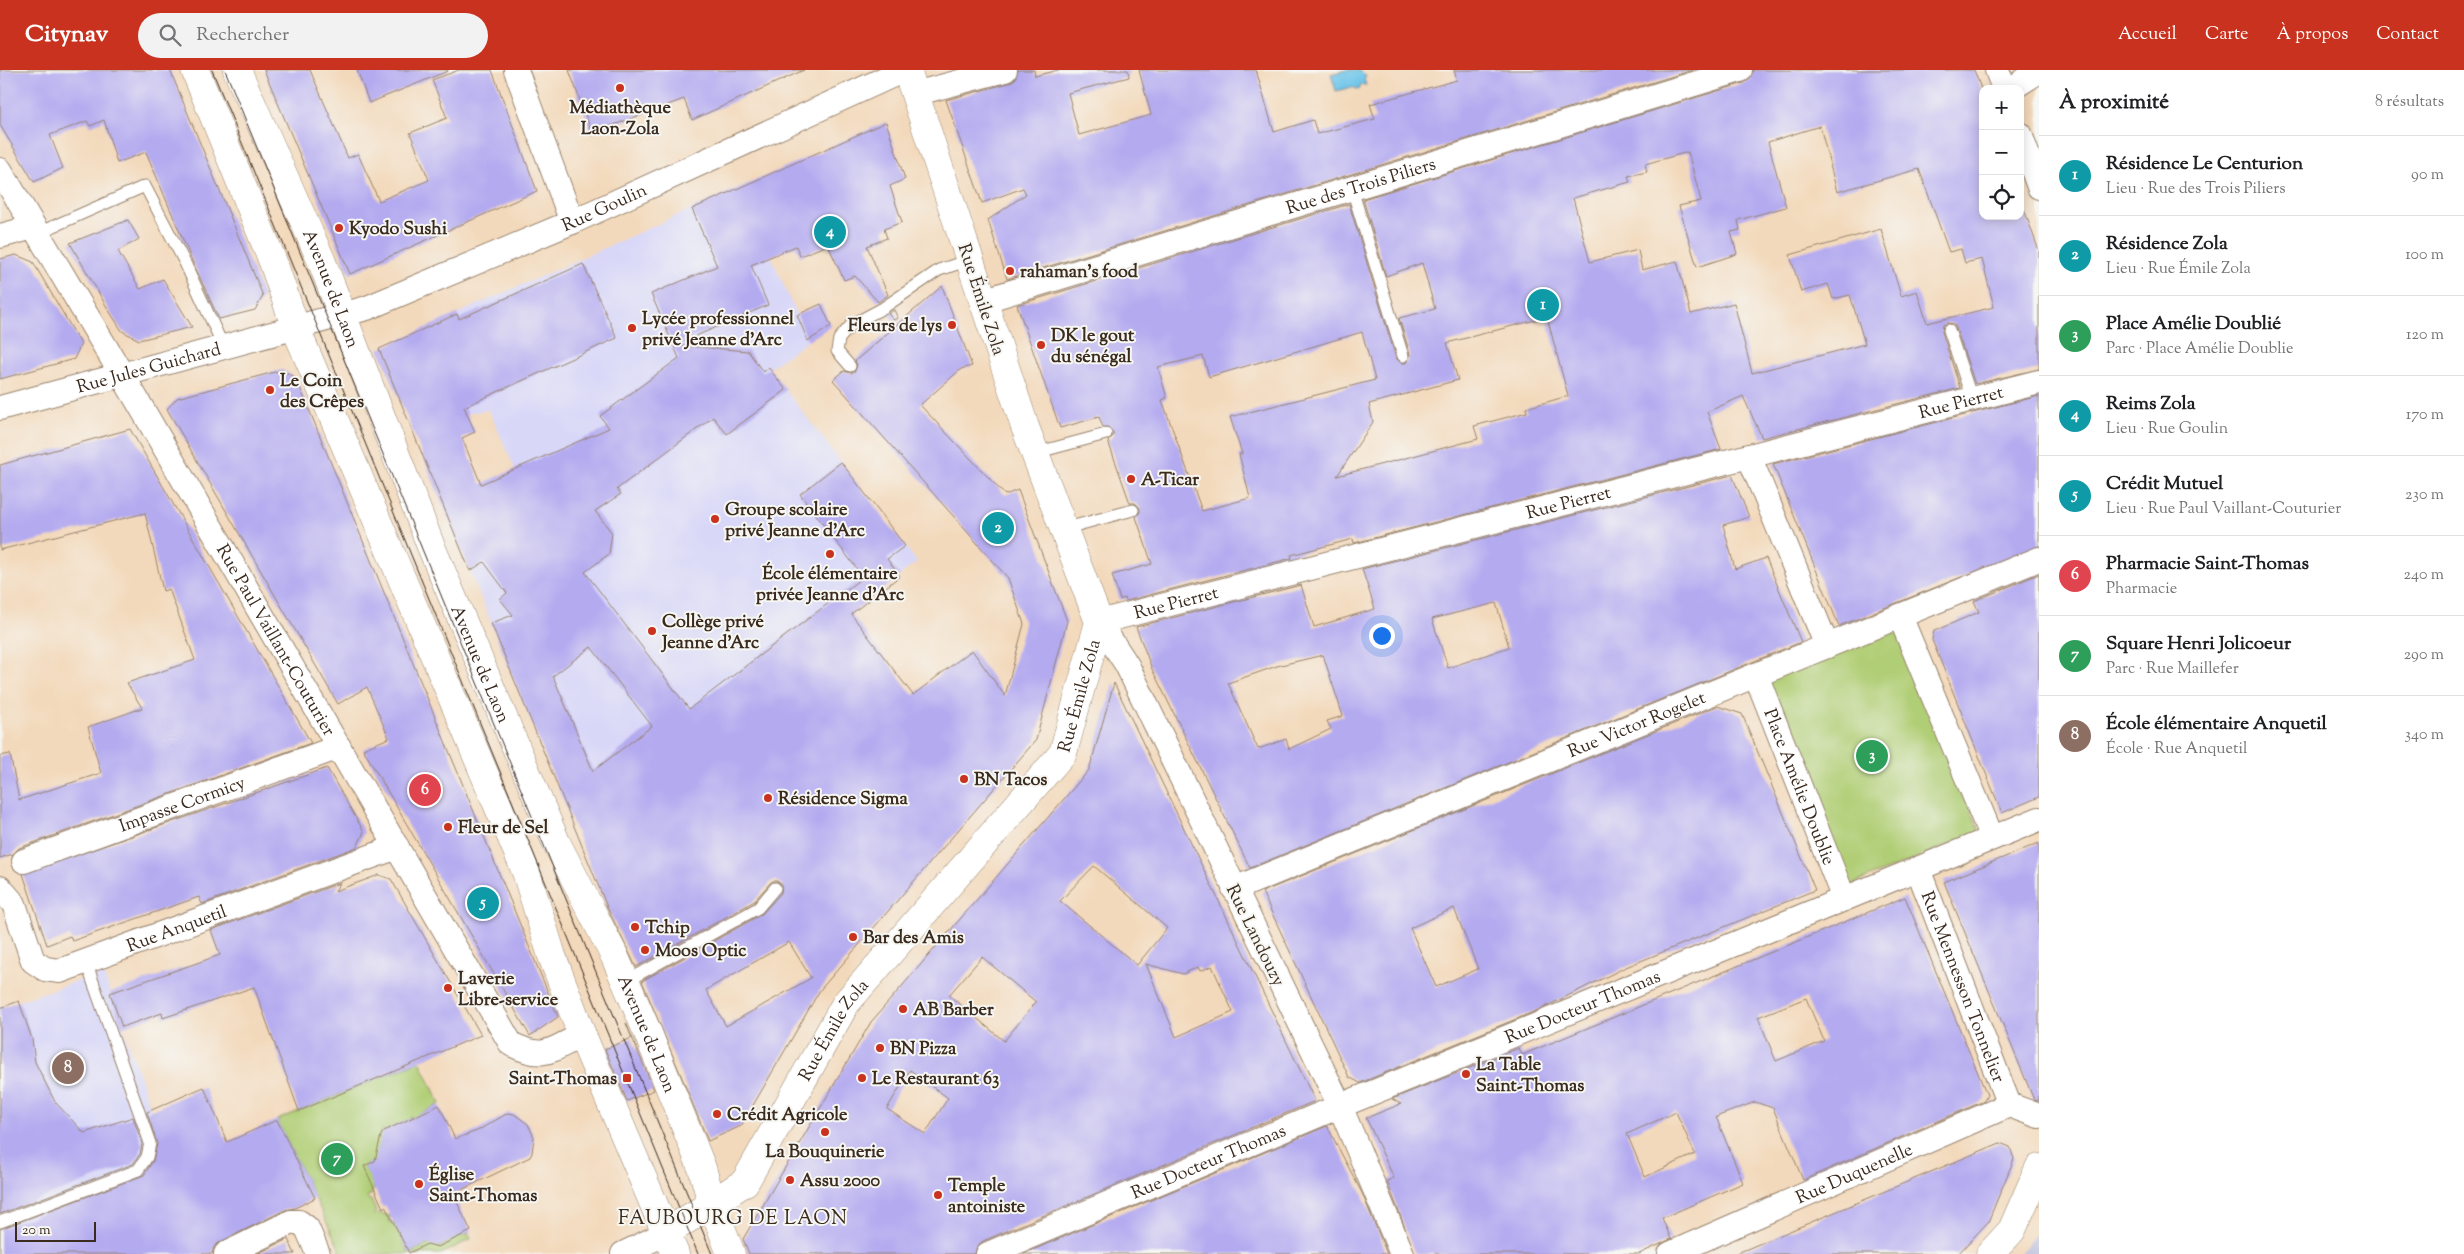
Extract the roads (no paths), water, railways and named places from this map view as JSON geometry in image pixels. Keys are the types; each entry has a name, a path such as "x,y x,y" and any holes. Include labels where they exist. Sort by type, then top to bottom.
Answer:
{"main road":[{"name":"Avenue de Laon","path":"195,70 273,262 296,329 526,872 552,956 582,1035 671,1244"},
{"name":"Avenue de Laon","path":"237,70 322,262 430,544 552,833 614,955 702,1168 712,1203 731,1254"},
{"name":"Rue Émile Zola","path":"671,1244 712,1203 745,1182 846,1003 1063,753 1099,622 1035,454 908,78"},
{"path":"1990,1254 2012,1230 2039,1168"}],"street":[{"path":"516,70 572,222"},
{"name":"Rue Goulin","path":"296,329 367,308 908,78 1005,70"},
{"name":"Rue des Trois Piliers","path":"982,301 1740,70"},
{"path":"1997,70 2003,85"},
{"path":"2017,85 2039,71"},
{"path":"2024,145 2039,187"},
{"name":"Rue Paul Vaillant-Couturier","path":"0,170 122,375 511,1044 528,1053 544,1054 582,1035"},
{"path":"0,236 36,230"},
{"name":"Rue Jules Guichard","path":"0,408 296,329"},
{"name":"Rue Pierret","path":"1099,622 2039,382"},
{"path":"1749,456 1826,646"},
{"name":"Rue Victor Rogelet","path":"1234,889 2039,559"},
{"path":"1900,616 1992,838"},
{"name":"Rue Landouzy","path":"1099,622 1127,665 1340,1106 1402,1254"},
{"name":"Place Amélie Doublie","path":"1756,675 1844,899"},
{"name":"Impasse Cormicy","path":"24,862 339,747"},
{"name":"Rue Docteur Thomas","path":"988,1254 1340,1106 2039,819"},
{"name":"Rue Anquetil","path":"0,888 14,904 33,962 45,969 60,971 397,847"},
{"name":"Rue Mennesson Tonnelier","path":"1918,869 2009,1105"},
{"path":"2009,1105 2039,1116"},
{"name":"Rue Duquenelle","path":"1670,1254 2009,1105"},
{"path":"226,1254 291,1222 299,1222 307,1228 318,1254"},
{"path":"623,1254 671,1244"}],"lane":[{"path":"36,230 145,186 185,263 224,348"},
{"path":"1352,189 1403,356"},
{"path":"850,366 837,352 839,338 851,326 883,308 939,270 969,260"},
{"path":"1949,330 1972,399"},
{"path":"1035,454 1106,434"},
{"path":"1063,529 1133,510"},
{"path":"625,982 758,908 775,888"},
{"path":"0,1222 138,1170 147,1157 150,1143 86,962"}],"water":[{"path":"1347,70 1357,70 1366,75 1364,79 1366,85 1361,85 1359,90 1352,87 1336,91 1331,74"}],"tram line":[{"path":"212,70 698,1254"},
{"path":"225,70 712,1254"}],"place":[{"name":"Médiathèque Laon-Zola","path":"620,88"},
{"name":"Kyodo Sushi","path":"339,228"},
{"name":"Reims Zola","path":"830,232"},
{"name":"rahaman's food","path":"1010,271"},
{"name":"Résidence Le Centurion","path":"1543,305"},
{"name":"Fleurs de lys","path":"952,325"},
{"name":"Lycée professionnel privé Jeanne d'Arc","path":"632,328"},
{"name":"DK le gout du sénégal","path":"1041,345"},
{"name":"Le Coin des Crêpes","path":"270,390"},
{"name":"A-Ticar","path":"1131,479"},
{"name":"Groupe scolaire privé Jeanne d'Arc","path":"715,519"},
{"name":"Résidence Zola","path":"998,528"},
{"name":"École élémentaire privée Jeanne d'Arc","path":"830,554"},
{"name":"Collège privé Jeanne d'Arc","path":"652,631"},
{"name":"Place Amélie Doublié","path":"1872,756"},
{"name":"BN Tacos","path":"964,779"},
{"name":"Pharmacie Saint-Thomas","path":"425,790"},
{"name":"Résidence Sigma","path":"768,798"},
{"name":"Fleur de Sel","path":"448,827"},
{"name":"Crédit Mutuel","path":"483,903"},
{"name":"Tchip","path":"635,927"},
{"name":"Bar des Amis","path":"853,937"},
{"name":"Moos Optic","path":"645,950"},
{"name":"Laverie Libre-service","path":"448,988"},
{"name":"AB Barber","path":"903,1009"},
{"name":"BN Pizza","path":"880,1048"},
{"name":"École élémentaire Anquetil","path":"68,1068"},
{"name":"La Table Saint-Thomas","path":"1466,1074"},
{"name":"Saint-Thomas","path":"627,1078"},
{"name":"Le Restaurant 63","path":"862,1078"},
{"name":"Crédit Agricole","path":"717,1114"},
{"name":"La Bouquinerie","path":"825,1132"},
{"name":"Square Henri Jolicoeur","path":"337,1159"},
{"name":"Assu 2000","path":"790,1180"},
{"name":"Église Saint-Thomas","path":"419,1184"},
{"name":"Temple antoiniste","path":"938,1195"}],"district":[{"name":"FAUBOURG DE LAON","path":"733,1217"}]}
